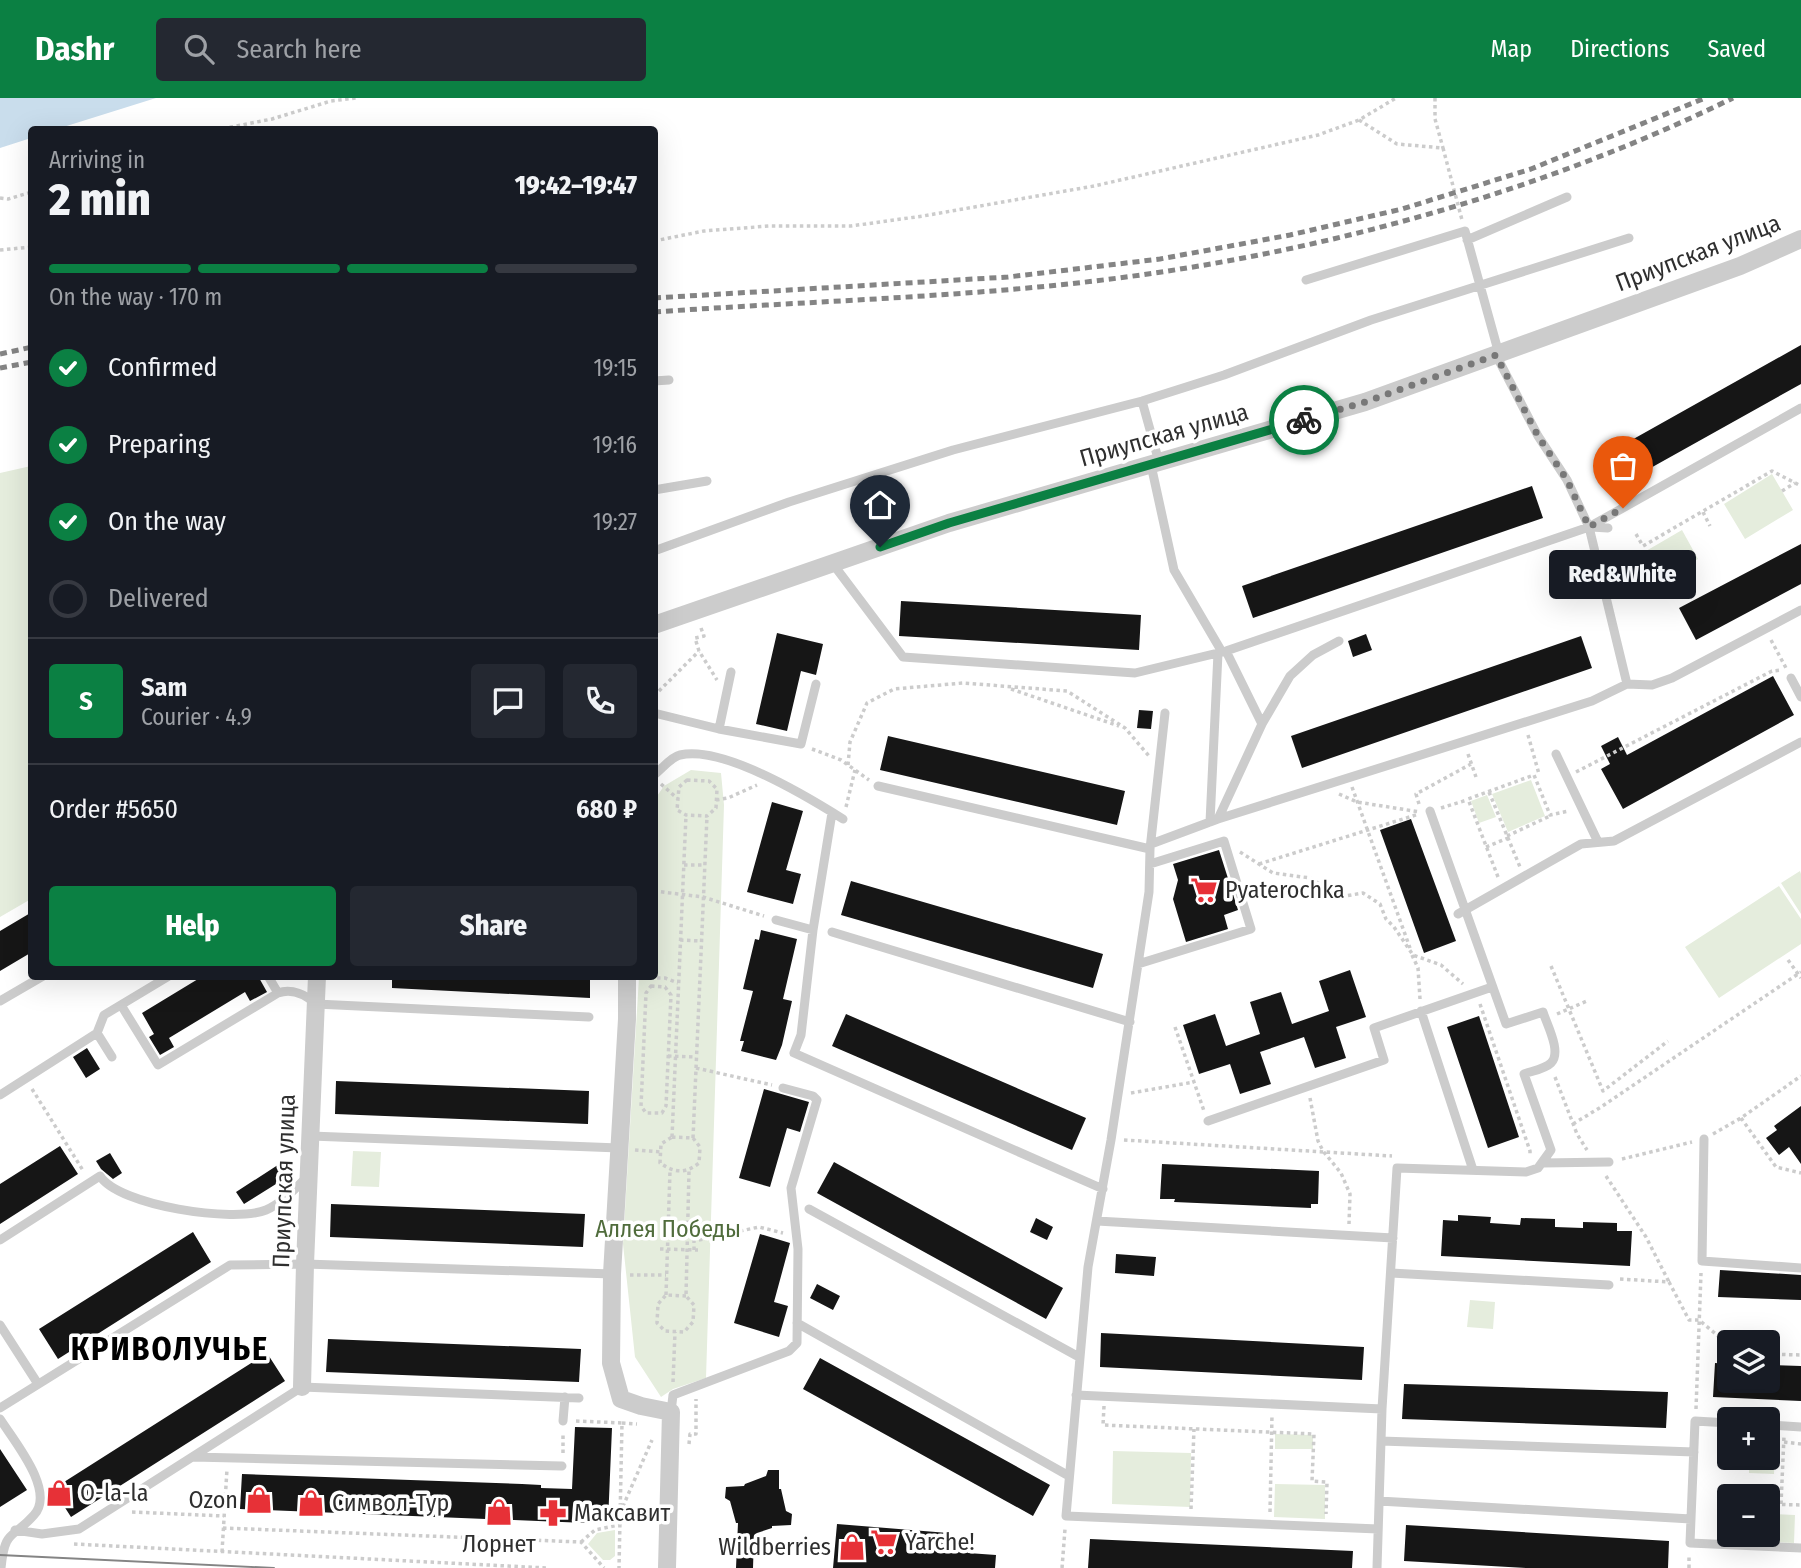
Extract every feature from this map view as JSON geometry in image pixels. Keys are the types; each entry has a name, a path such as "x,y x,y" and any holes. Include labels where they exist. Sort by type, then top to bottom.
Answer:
{"street":[{"name":"Приупская улица","path":"658,621 949,523 1365,402 1740,266 1801,239"},
{"name":"Приупская улица","path":"302,1387 317,980"},
{"path":"627,980 612,1274 611,1363 621,1399 641,1406 672,1404 667,1568"}],"lane":[{"path":"1306,280 1466,236 1567,197"},
{"path":"1466,236 1498,354 1538,436 1567,480 1589,527 1627,684"},
{"path":"658,550 789,502 953,450 1142,401 1224,375 1371,320 1629,238"},
{"path":"658,380 669,380"},
{"path":"1142,401 1174,570 1262,724"},
{"path":"833,564 903,657 1135,673 1222,652 1589,527 1801,408"},
{"path":"658,489 707,481"},
{"path":"1589,527 1608,528"},
{"path":"878,786 1151,847 1214,820 1592,702 1627,684 1652,685 1672,678 1801,610"},
{"path":"1214,820 1262,724 1290,676 1313,655 1339,641"},
{"path":"1214,820 1222,652"},
{"path":"719,729 731,672"},
{"path":"1789,673 1801,697"},
{"path":"658,714 719,729 801,744 816,684"},
{"path":"1165,713 1149,892 1139,964 1088,1267 1066,1516 1378,1529"},
{"path":"1461,912 1581,844 1614,841 1801,742"},
{"path":"658,772 677,755 694,754 733,764 772,778 843,820"},
{"path":"1556,754 1598,842"},
{"path":"1377,1568 1382,1409 1396,1168 1527,1172 1538,1168 1550,1150 1524,1074 1550,1065 1555,1058 1555,1049 1543,1012 1506,1024 1461,912 1430,811"},
{"path":"832,813 813,930 801,1035 794,1053 1103,1189"},
{"path":"1139,964 1251,929 1224,841 1150,864"},
{"path":"776,920 813,930"},
{"path":"832,933 1130,1022"},
{"path":"0,1001 36,980"},
{"path":"0,1095 97,1034 104,1015 162,980"},
{"path":"270,980 278,993"},
{"path":"1208,1121 1384,1060 1374,1028 1492,987"},
{"path":"121,1005 158,1065 284,991 306,995 316,1004 589,1017"},
{"path":"1421,1011 1473,1170"},
{"path":"97,1034 112,1057"},
{"path":"672,1404 696,1386 789,1351 797,1343 796,1237 791,1188 817,1100 783,1088"},
{"path":"311,1136 619,1148"},
{"path":"1704,1139 1702,1261 1801,1268"},
{"path":"1542,1163 1609,1162"},
{"path":"0,1240 100,1176 105,1184 123,1194 158,1206 232,1214 265,1211 287,1196 309,1175"},
{"path":"809,1209 1079,1357"},
{"path":"1097,1221 1393,1238"},
{"path":"0,1408 230,1265 305,1264 612,1274"},
{"path":"1391,1273 1609,1285"},
{"path":"797,1322 1069,1476"},
{"path":"0,1325 38,1384"},
{"path":"15,1530 42,1534 79,1528 302,1387 579,1398"},
{"path":"1076,1395 1382,1409"},
{"path":"563,1421 565,1397"},
{"path":"0,1419 38,1481 42,1499 35,1514 5,1542 1,1568"},
{"path":"1717,1422 1695,1421 1690,1543 1801,1548"},
{"path":"1780,1426 1801,1427"},
{"path":"1381,1441 1694,1452"},
{"path":"192,1457 562,1466"},
{"path":"1379,1501 1691,1519"}],"path":[{"path":"236,126 272,119 331,101 356,98"},
{"path":"658,240 704,231 769,226 851,226 1094,186 1318,135 1359,120 1396,98"},
{"path":"1436,98 1435,119 1466,236"},
{"path":"1359,120 1397,144 1443,148"},
{"path":"0,198 8,199 28,193"},
{"path":"0,250 28,247"},
{"path":"1636,534 1643,546 1772,471 1801,486"},
{"path":"1783,491 1795,483"},
{"path":"1703,512 1710,526"},
{"path":"701,628 704,636 695,638 699,651 726,695"},
{"path":"658,692 699,651"},
{"path":"1566,777 1772,671 1789,673"},
{"path":"848,765 850,742 867,702 894,689 963,683 1068,691 1125,728 1159,768"},
{"path":"1005,687 1125,728"},
{"path":"1524,723 1539,774"},
{"path":"801,744 841,760 878,786"},
{"path":"1416,794 1471,764 1476,778"},
{"path":"843,820 855,770"},
{"path":"1430,811 1534,775 1550,815"},
{"path":"716,800 772,778"},
{"path":"658,780 678,799"},
{"path":"687,780 709,781 717,789 716,808 707,816 686,815 677,810 678,799 678,788 687,780"},
{"path":"1259,864 1423,813 1357,802 1325,787"},
{"path":"1489,792 1523,876"},
{"path":"1468,799 1502,889"},
{"path":"1357,802 1418,968 1421,1011"},
{"path":"1486,847 1550,815 1581,808"},
{"path":"671,1137 686,815"},
{"path":"692,1138 671,1137 662,1144 660,1163 670,1170 689,1171 699,1163 700,1147 692,1138 707,816"},
{"path":"1224,841 1273,873 1310,878 1345,896 1363,893 1380,904 1386,919 1413,955 1441,965 1469,989 1474,986 1530,1151 1530,1158 1524,1161"},
{"path":"684,865 704,865"},
{"path":"658,891 703,897 776,920"},
{"path":"680,940 701,941"},
{"path":"1573,1124 1800,974 1788,960"},
{"path":"1551,967 1603,1091 1668,1041"},
{"path":"658,978 678,982"},
{"path":"651,986 665,987 671,995 668,1056 666,1106 662,1113 646,1112 641,1106 646,993 651,986"},
{"path":"1545,1019 1587,1001"},
{"path":"1175,1027 1208,1121"},
{"path":"669,1035 676,1036"},
{"path":"668,1056 696,1057"},
{"path":"1550,1065 1577,1134 1620,1194 1669,1282"},
{"path":"696,1069 783,1088"},
{"path":"1609,1162 1704,1139 1741,1118 1801,1076"},
{"path":"26,1078 90,1183"},
{"path":"1119,1091 1135,1094 1194,1082"},
{"path":"667,1094 673,1095"},
{"path":"1311,1103 1318,1141 1341,1172 1350,1194 1349,1235"},
{"path":"1741,1118 1776,1167 1801,1173"},
{"path":"1111,1140 1404,1157"},
{"path":"619,1148 661,1153"},
{"path":"670,1170 666,1295 657,1304 657,1323 665,1331 675,1332 684,1332 693,1322 694,1305 686,1296 689,1171"},
{"path":"660,1249 696,1250 694,1241 760,1227 796,1237"},
{"path":"1695,1421 1702,1261"},
{"path":"612,1274 666,1275"},
{"path":"666,1295 686,1296"},
{"path":"1699,1320 1717,1335"},
{"path":"672,1404 675,1332"},
{"path":"1780,1354 1801,1355"},
{"path":"689,1447 690,1434 696,1434 696,1386"},
{"path":"1104,1396 1103,1425 1314,1434 1312,1482 1327,1482 1326,1527"},
{"path":"1270,1524 1273,1404"},
{"path":"562,1466 563,1421 622,1423 619,1568"},
{"path":"1785,1426 1781,1504 1801,1505"},
{"path":"1191,1521 1194,1429"},
{"path":"619,1516 653,1436"},
{"path":"1784,1442 1801,1444"},
{"path":"222,1552 228,1457"},
{"path":"107,1511 224,1516"},
{"path":"1062,1568 1066,1516"},
{"path":"223,1528 582,1542 595,1530 619,1525"},
{"path":"582,1542 604,1568"},
{"path":"74,1544 547,1568"}],"green space":[{"path":"28,467 28,901 0,917 0,473"},
{"path":"1772,474 1793,510 1745,539 1724,504"},
{"path":"1682,530 1698,559 1663,579 1646,551"},
{"name":"Аллея Победы","path":"691,770 721,773 724,805 706,1378 673,1389 661,1397 635,1357 623,1244 639,980 658,980 658,795 664,786"},
{"path":"1531,780 1545,816 1508,832 1492,794"},
{"path":"1487,795 1496,817 1479,823 1471,801"},
{"path":"1800,871 1801,874 1801,914 1781,883"},
{"path":"1779,886 1801,919 1801,944 1719,998 1685,947"},
{"path":"353,1151 381,1152 379,1187 351,1186"},
{"path":"1470,1300 1495,1302 1493,1329 1467,1327"},
{"path":"1275,1434 1313,1435 1313,1449 1275,1449"},
{"path":"1113,1451 1191,1453 1190,1507 1112,1504"},
{"path":"1749,1470 1774,1470 1774,1474 1749,1473"},
{"path":"1275,1484 1325,1485 1325,1519 1274,1517"},
{"path":"1780,1514 1795,1515 1794,1543 1780,1542"},
{"path":"615,1530 615,1556 610,1560 603,1560 588,1544 597,1533"}],"water":[{"path":"0,98 156,98 67,126 28,126 28,139 0,148"}],"building":[{"path":"1801,345 1801,384 1613,489 1596,460"},
{"path":"1532,486 1543,518 1253,618 1242,586"},
{"path":"1801,544 1801,584 1696,640 1679,608"},
{"path":"901,601 1141,615 1139,650 899,636"},
{"path":"777,633 823,644 816,675 801,671 787,731 756,724"},
{"path":"1366,634 1372,650 1353,657 1348,641"},
{"path":"1581,636 1592,668 1302,768 1291,736"},
{"path":"1773,676 1794,715 1623,809 1601,769 1610,764 1601,746 1618,737 1627,755"},
{"path":"1139,710 1153,711 1151,729 1137,728"},
{"path":"888,736 1125,791 1117,825 880,770"},
{"path":"772,802 803,811 786,870 801,874 793,904 747,892"},
{"path":"1411,819 1456,941 1424,953 1380,830"},
{"name":"Pyaterochka","path":"1219,850 1238,910 1224,915 1228,929 1186,942 1173,899 1178,880 1173,864"},
{"path":"851,881 1103,954 1093,988 841,915"},
{"path":"28,914 28,954 0,971 0,931"},
{"path":"761,930 797,939 783,999 792,1001 776,1060 741,1051 744,1041 740,1041 753,991 743,989 755,939 759,940"},
{"path":"1350,970 1366,1017 1336,1027 1346,1058 1315,1068 1304,1037 1260,1052 1271,1084 1240,1094 1230,1064 1199,1074 1183,1025 1215,1014 1226,1046 1260,1034 1250,1002 1281,992 1292,1024 1329,1011 1319,981"},
{"path":"196,980 260,980 267,992 250,1001 245,992 169,1038 174,1047 160,1055 149,1037 154,1034 142,1013"},
{"path":"392,980 590,980 590,998 392,988"},
{"path":"846,1014 1086,1118 1072,1150 832,1046"},
{"path":"1479,1016 1519,1137 1488,1148 1447,1027"},
{"path":"87,1048 100,1069 86,1078 73,1057"},
{"path":"336,1081 589,1091 588,1124 335,1114"},
{"path":"764,1089 809,1102 800,1132 787,1128 770,1187 739,1178"},
{"path":"1801,1106 1801,1164 1789,1147 1779,1155 1766,1138 1777,1130 1774,1126"},
{"path":"60,1146 78,1174 0,1224 0,1184"},
{"path":"110,1153 122,1173 113,1179 96,1161"},
{"path":"284,1161 292,1174 244,1204 236,1192"},
{"path":"834,1162 1063,1288 1046,1319 817,1193"},
{"path":"1162,1164 1319,1171 1318,1204 1311,1204 1311,1208 1174,1202 1175,1199 1160,1199"},
{"path":"331,1204 585,1214 583,1247 330,1237"},
{"path":"1458,1215 1491,1217 1490,1223 1520,1225 1521,1218 1555,1219 1555,1227 1583,1228 1583,1222 1617,1223 1617,1231 1632,1231 1630,1266 1441,1256 1443,1220 1458,1221"},
{"path":"1036,1218 1053,1227 1047,1240 1030,1232"},
{"path":"193,1232 211,1262 58,1359 39,1329"},
{"path":"760,1234 790,1243 774,1302 788,1306 779,1337 734,1323"},
{"path":"1116,1254 1156,1257 1154,1276 1115,1273"},
{"path":"1720,1270 1801,1275 1801,1300 1718,1297"},
{"path":"817,1284 840,1296 833,1310 810,1298"},
{"path":"1101,1333 1364,1347 1362,1380 1100,1367"},
{"path":"328,1339 581,1349 579,1382 326,1372"},
{"path":"267,1353 285,1381 71,1517 53,1489"},
{"path":"820,1358 1050,1485 1033,1516 803,1389"},
{"path":"1715,1363 1717,1393 1780,1393 1780,1365 1801,1366 1801,1401 1713,1397"},
{"path":"1404,1384 1668,1392 1666,1428 1402,1419"},
{"path":"575,1427 612,1428 608,1522 240,1509 242,1474 522,1484 572,1489"},
{"path":"0,1449 27,1490 0,1507"},
{"path":"768,1470 779,1470 779,1489 786,1511 792,1514 791,1525 772,1526 757,1533 754,1536 753,1568 736,1568 738,1523 730,1501 725,1498 726,1487 744,1486 766,1476"},
{"path":"837,1524 948,1533 947,1545 968,1546 968,1553 996,1555 995,1568 833,1568"},
{"path":"1406,1525 1669,1541 1668,1568 1526,1568 1404,1561"},
{"path":"1090,1539 1353,1551 1352,1568 1088,1568"}],"tram line":[{"path":"0,1555 274,1568"}],"railway":[{"path":"658,298 1008,277 1160,259 1290,235 1402,209 1531,169 1705,98"},
{"path":"658,312 1038,287 1216,263 1394,224 1482,198 1567,169 1733,98"},
{"path":"0,354 28,348"},
{"path":"0,368 28,363"}],"way so far":[{"path":"1304,420 1365,402 1496,355 1538,436 1567,480 1589,527 1623,508"}],"place":[{"name":"Red&White","path":"1623,508"},
{"name":"Pyaterochka","path":"1204,890"},
{"name":"O-la-la","path":"59,1493"},
{"name":"Ozon","path":"259,1500"},
{"name":"Символ-Тур","path":"311,1503"},
{"name":"Лорнет","path":"499,1512"},
{"name":"Максавит","path":"553,1513"},
{"name":"Yarche!","path":"884,1542"},
{"name":"Wildberries","path":"852,1547"}],"district":[{"name":"КРИВОЛУЧЬЕ","path":"170,1349"}],"route":[{"path":"880,547 949,523 1304,420"}]}
